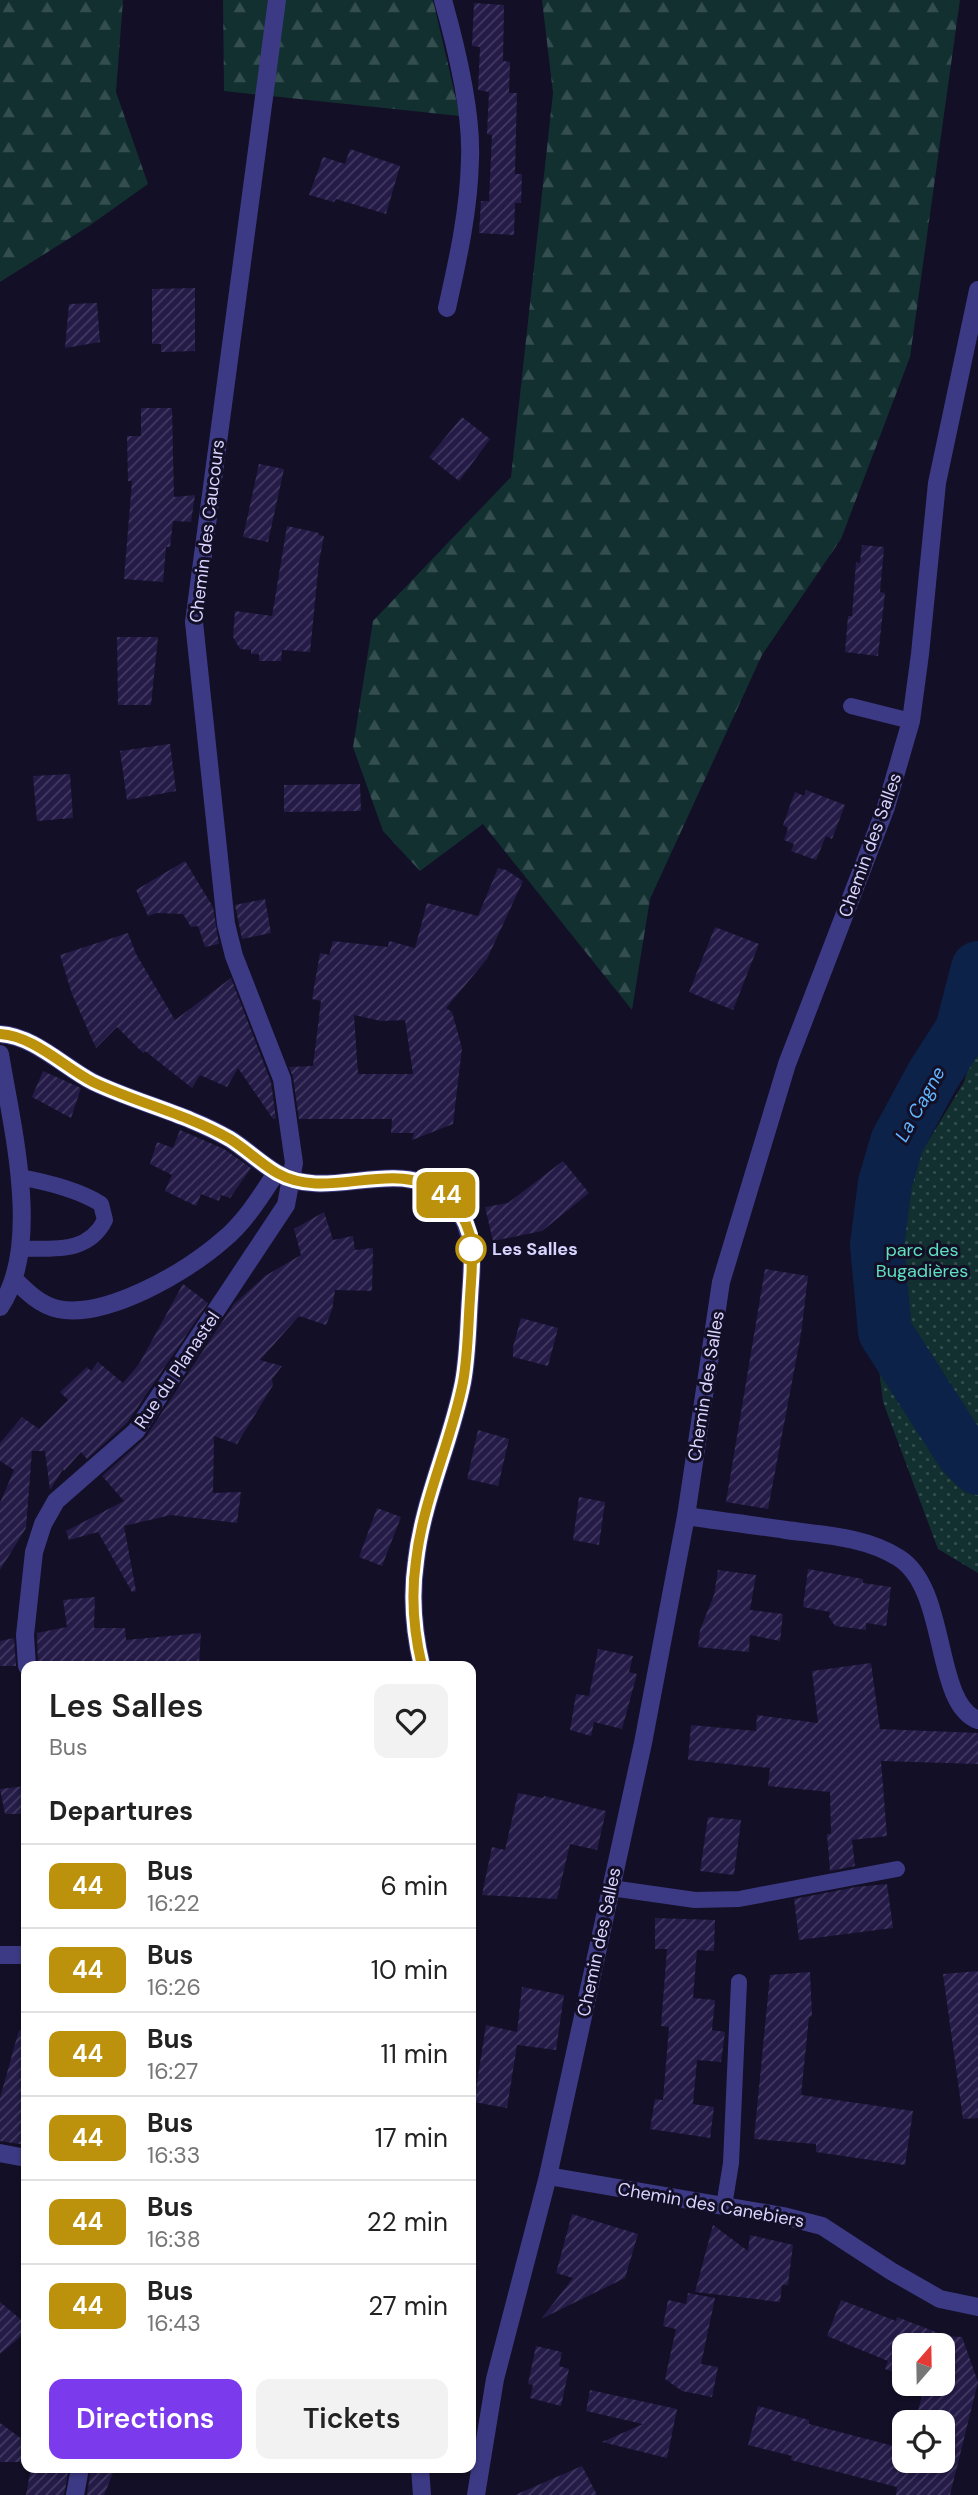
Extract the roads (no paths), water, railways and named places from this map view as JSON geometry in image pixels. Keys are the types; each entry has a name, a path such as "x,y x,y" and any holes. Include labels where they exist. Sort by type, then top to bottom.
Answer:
{"street":[{"name":"Chemin des Caucours","path":"277,0 194,622 226,924 234,956 282,1079 294,1163 284,1176"},
{"path":"443,0 460,69 471,157 463,233 447,308"},
{"name":"Chemin des Salles","path":"476,2495 495,2379 548,2176 643,1743 686,1516 721,1282 787,1064 886,807 911,721 937,483 978,290"},
{"path":"0,1034 20,1039 93,1082 229,1139 284,1176 317,1184 385,1177 418,1182 445,1194 453,1202 470,1235 471,1267 463,1382 426,1508 415,1562 414,1606 421,1661"},
{"path":"0,1054 19,1177 21,1249 14,1279 0,1307"},
{"path":"14,1279 36,1300 57,1309 82,1311 136,1295 186,1268 225,1240 258,1201 284,1176"},
{"name":"Rue du Planastel","path":"27,1661 25,1635 34,1552 43,1524 56,1501 136,1431 286,1205 284,1176"},
{"path":"686,1516 851,1539 898,1557 917,1573 922,1584 936,1619 953,1693 970,1717 978,1720"},
{"path":"0,2153 21,2157"},
{"name":"Chemin des Canebiers","path":"548,2176 822,2226 940,2299 978,2307"},
{"path":"75,2495 79,2473"},
{"path":"420,2473 422,2495"}],"lane":[{"path":"851,706 911,721"},
{"path":"19,1177 43,1181 89,1196 101,1204 105,1220 98,1233 76,1247 21,1249"},
{"path":"611,1888 695,1900 739,1899 897,1869"},
{"path":"724,2206 731,2163 739,1982"}],"waterway":[{"name":"La Cagne","path":"978,968 962,1030 932,1077 897,1142 885,1183 877,1245 885,1332 963,1453 978,1468"}],"place":[{"name":"Les Salles","path":"471,1249"}],"park label":[{"name":"parc des Bugadières","path":"922,1260"}]}
